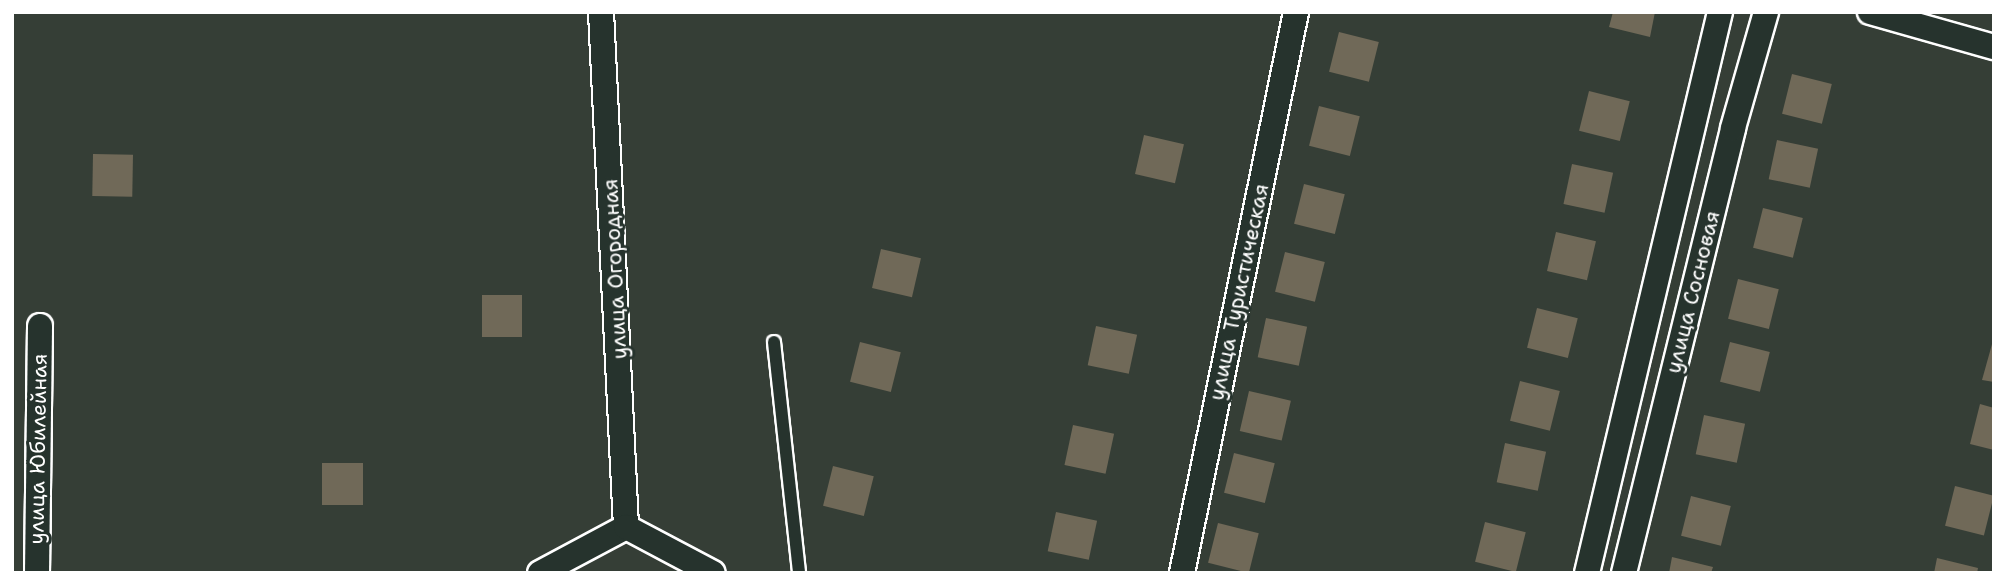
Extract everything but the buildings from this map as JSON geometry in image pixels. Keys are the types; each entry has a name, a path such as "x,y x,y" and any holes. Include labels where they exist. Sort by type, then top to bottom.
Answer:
{"street":[{"name":"улица Огородная","path":"601,12 626,527"},
{"name":"улица Туристическая","path":"1182,573 1296,12"},
{"name":"улица Сосновая","path":"1587,573 1720,12"},
{"name":"улица Сосновая","path":"1624,573 1733,128 1766,12"},
{"path":"1870,12 1994,47"},
{"name":"улица Юбилейная","path":"37,573 40,326"},
{"path":"540,573 626,527 713,573"}],"lane":[{"path":"775,342 799,573"}]}
